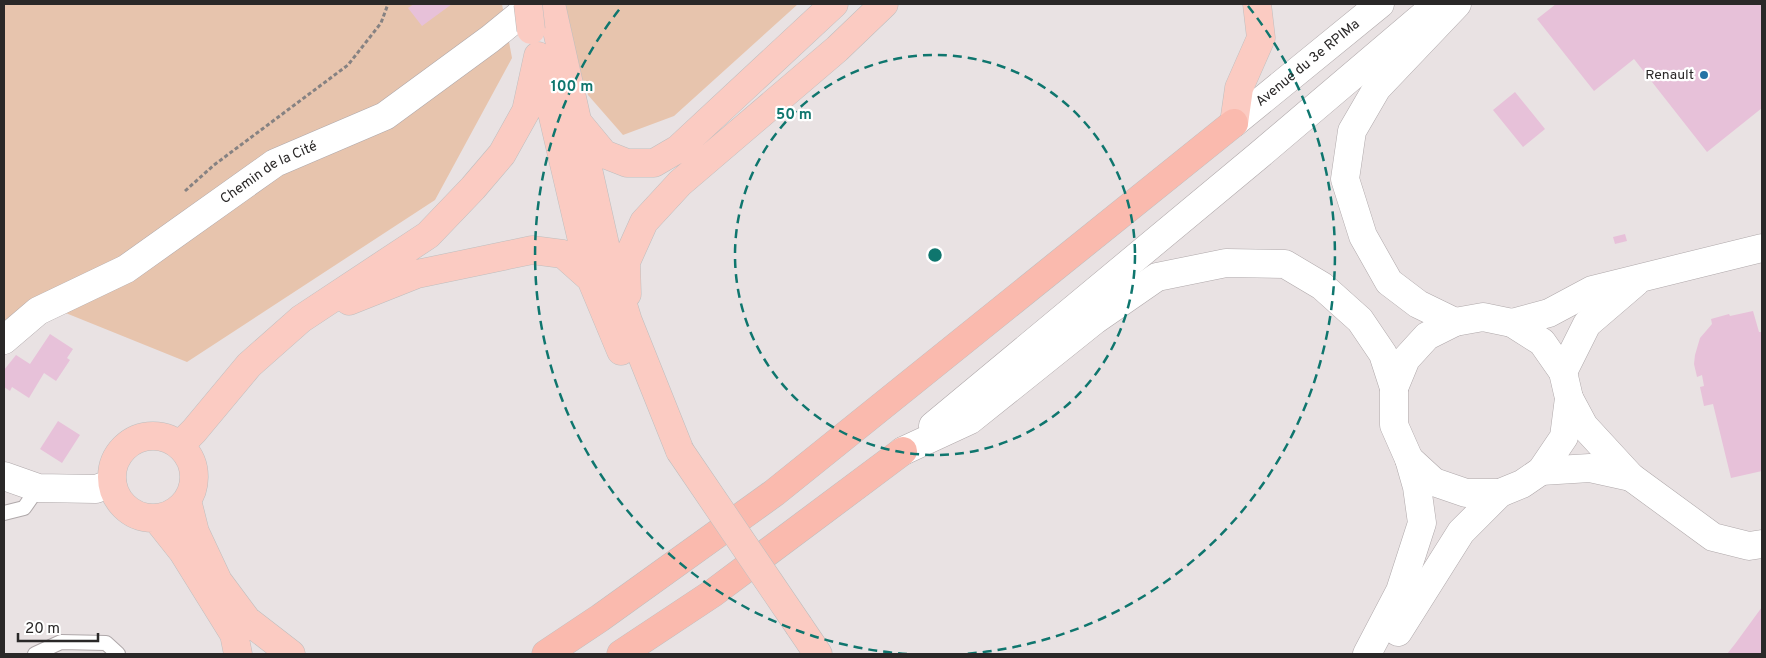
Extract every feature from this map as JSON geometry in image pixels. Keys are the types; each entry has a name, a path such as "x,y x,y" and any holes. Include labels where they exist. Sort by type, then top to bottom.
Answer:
{"highway":[{"path":"546,654 600,618 774,493 1234,123"},
{"path":"621,654 713,593 903,451"}],"main road":[{"path":"578,122 604,154 627,164 654,163 678,150 834,4"},
{"path":"837,49 871,4"},
{"path":"628,321 626,262 644,222 680,183 837,49 884,4"},
{"path":"1234,123 1239,88 1261,38 1257,4"},
{"name":"Avenue du 3e RPIMa","path":"1234,123 1380,4"},
{"path":"903,451 1258,156 1437,4"},
{"path":"1455,322 1418,304 1389,282 1363,236 1345,179 1352,130 1377,88 1457,4"},
{"path":"539,12 578,122 606,249 628,321 680,451"},
{"path":"180,445 249,365 301,319 428,235 473,188 502,154 526,111 538,56 539,12"},
{"name":"Chemin de la Cité","path":"4,340 38,311 126,268 275,163 385,116 490,39 539,12"},
{"path":"538,56 591,279 619,349 680,451 818,654"},
{"path":"1512,323 1549,313 1592,290 1762,248"},
{"path":"301,319 417,274 532,250 563,254 591,279"},
{"path":"903,451 970,420 1095,320 1157,277 1226,263 1285,264 1322,286 1360,320 1383,354 1394,388 1394,425 1409,459 1418,487 1422,523 1400,591 1367,654"},
{"path":"1409,459 1434,482 1466,493 1500,493 1522,484 1541,470 1564,437 1566,385 1587,324 1641,278"},
{"path":"1394,388 1406,359 1427,336 1455,322 1483,318 1512,323 1542,342 1566,385 1584,426 1632,477 1713,537 1748,546 1762,544"},
{"path":"154,435 167,438 180,445 188,454 193,465 195,477 193,489 179,509 168,515 156,518 138,515 123,505 116,495 112,483 112,469 118,455 127,444 139,438 154,435"},
{"path":"1541,470 1590,468 1632,477"},
{"path":"4,476 38,488 96,489 112,483"},
{"path":"1385,654 1462,532 1500,493"},
{"path":"187,500 195,532 218,581 247,620 291,654"},
{"path":"156,518 183,552 234,634 238,654"}],"lane":[{"path":"4,513 24,508 38,488"},
{"path":"35,654 61,642 106,643 118,654"}],"path":[{"path":"184,192 214,165 348,64 381,23 388,4"}],"shaded area":[{"path":"4,4 502,4 512,58 435,200 187,362 31,299 4,329"},
{"path":"565,4 798,4 674,116 623,135 588,95 571,49"}],"building":[{"path":"414,4 452,4 422,26 408,8"},
{"name":"Renault","path":"1556,4 1762,4 1762,108 1707,152 1634,59 1594,91 1537,19"},
{"path":"1515,92 1545,129 1523,147 1493,110"},
{"path":"1625,234 1627,241 1615,244 1613,237"},
{"path":"1753,311 1762,337 1762,471 1731,478 1713,404 1704,406 1700,387 1704,386 1702,375 1697,377 1694,364 1695,355 1700,338 1712,324 1711,319 1729,314 1730,316"},
{"path":"50,334 73,349 67,358 70,360 56,381 44,373 29,398 12,387 10,391 4,387 4,370 16,355 30,364"},
{"path":"58,421 80,435 62,463 40,449"},
{"path":"1762,607 1762,654 1727,654 1735,644"}],"place":[{"name":"Renault","path":"1704,75"}]}
